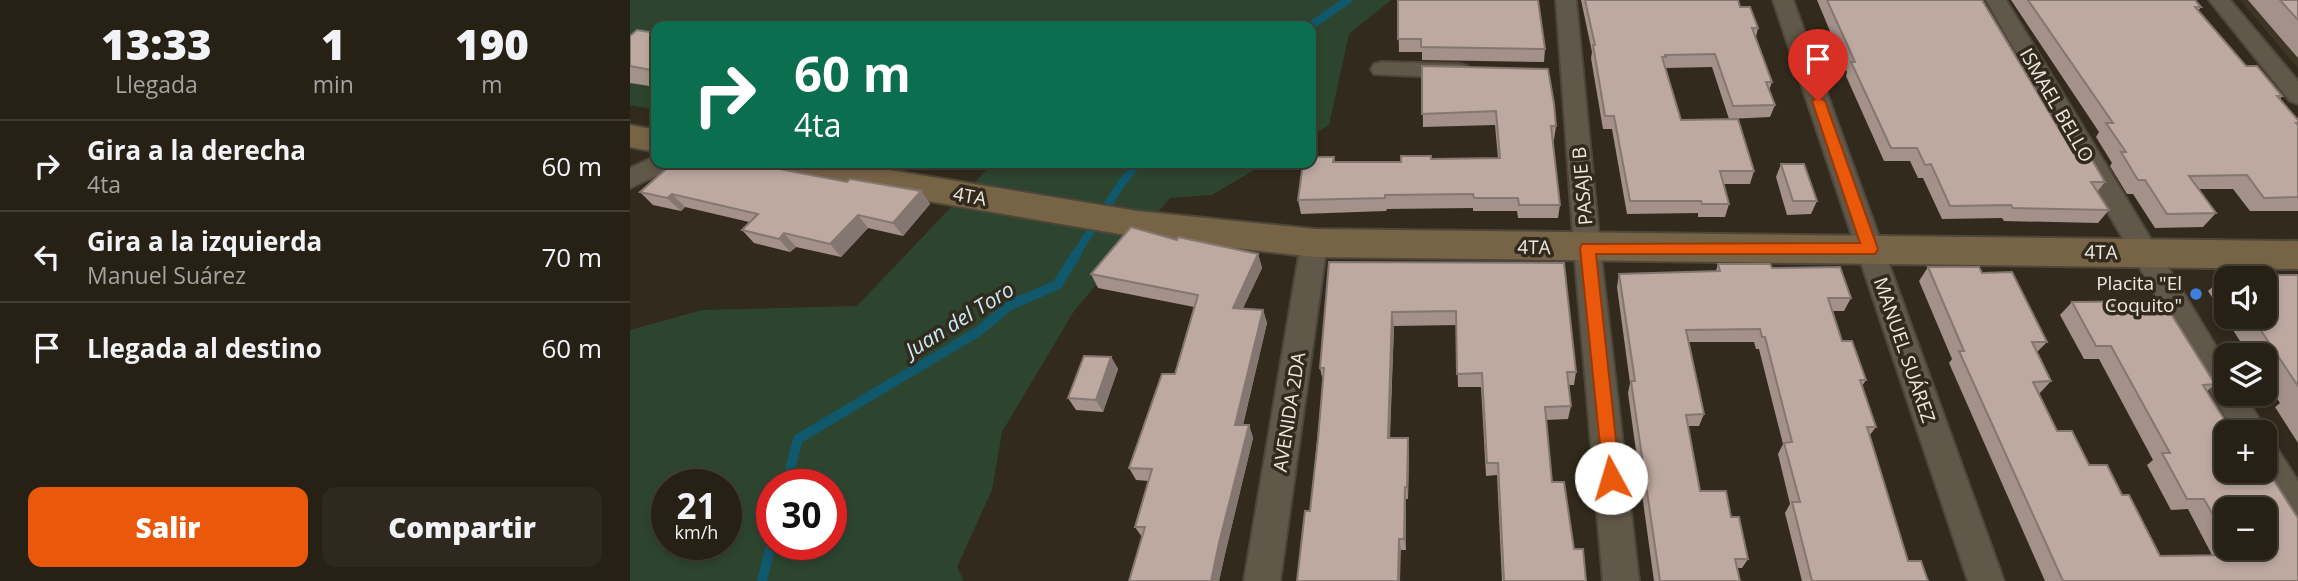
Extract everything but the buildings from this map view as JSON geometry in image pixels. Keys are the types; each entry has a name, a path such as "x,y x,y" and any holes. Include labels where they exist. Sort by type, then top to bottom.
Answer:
{"main road":[{"path":"630,136 651,140"},
{"name":"4TA","path":"806,168 1137,224 1314,243 2298,255"}],"street":[{"name":"PASAJE B","path":"1566,0 1560,73 1587,248 1621,581"},
{"name":"MANUEL SUÁREZ","path":"1783,0 1986,581"},
{"name":"ISMAEL BELLO","path":"1996,0 2214,370"},
{"path":"2219,0 2298,96"},
{"path":"1382,69 1478,71"},
{"path":"630,179 651,168"},
{"name":"AVENIDA 2DA","path":"1262,581 1314,243"},
{"path":"2277,476 2298,511"}],"shaded area":[{"path":"2240,0 2298,0 2298,68"}],"green space":[{"path":"630,0 1391,0 1349,34 1329,125 1316,133 1316,21 651,21 651,109 630,105"},
{"path":"988,168 1258,168 1212,195 1170,198 1074,311 1002,432 992,490 957,567 964,581 630,581 630,330 702,310 857,306"}],"waterway":[{"name":"Juan del Toro","path":"1316,22 1348,0"},
{"name":"Juan del Toro","path":"1076,254 1134,168"},
{"name":"Juan del Toro","path":"790,469 798,439 979,331 1010,305 1057,285 1077,253"},
{"name":"Juan del Toro","path":"762,581 767,560"}],"place":[{"name":"Placita \"El Coquito\"","path":"2196,294"}],"route":[{"path":"1611,478 1587,248 1870,249 1818,101"}]}
